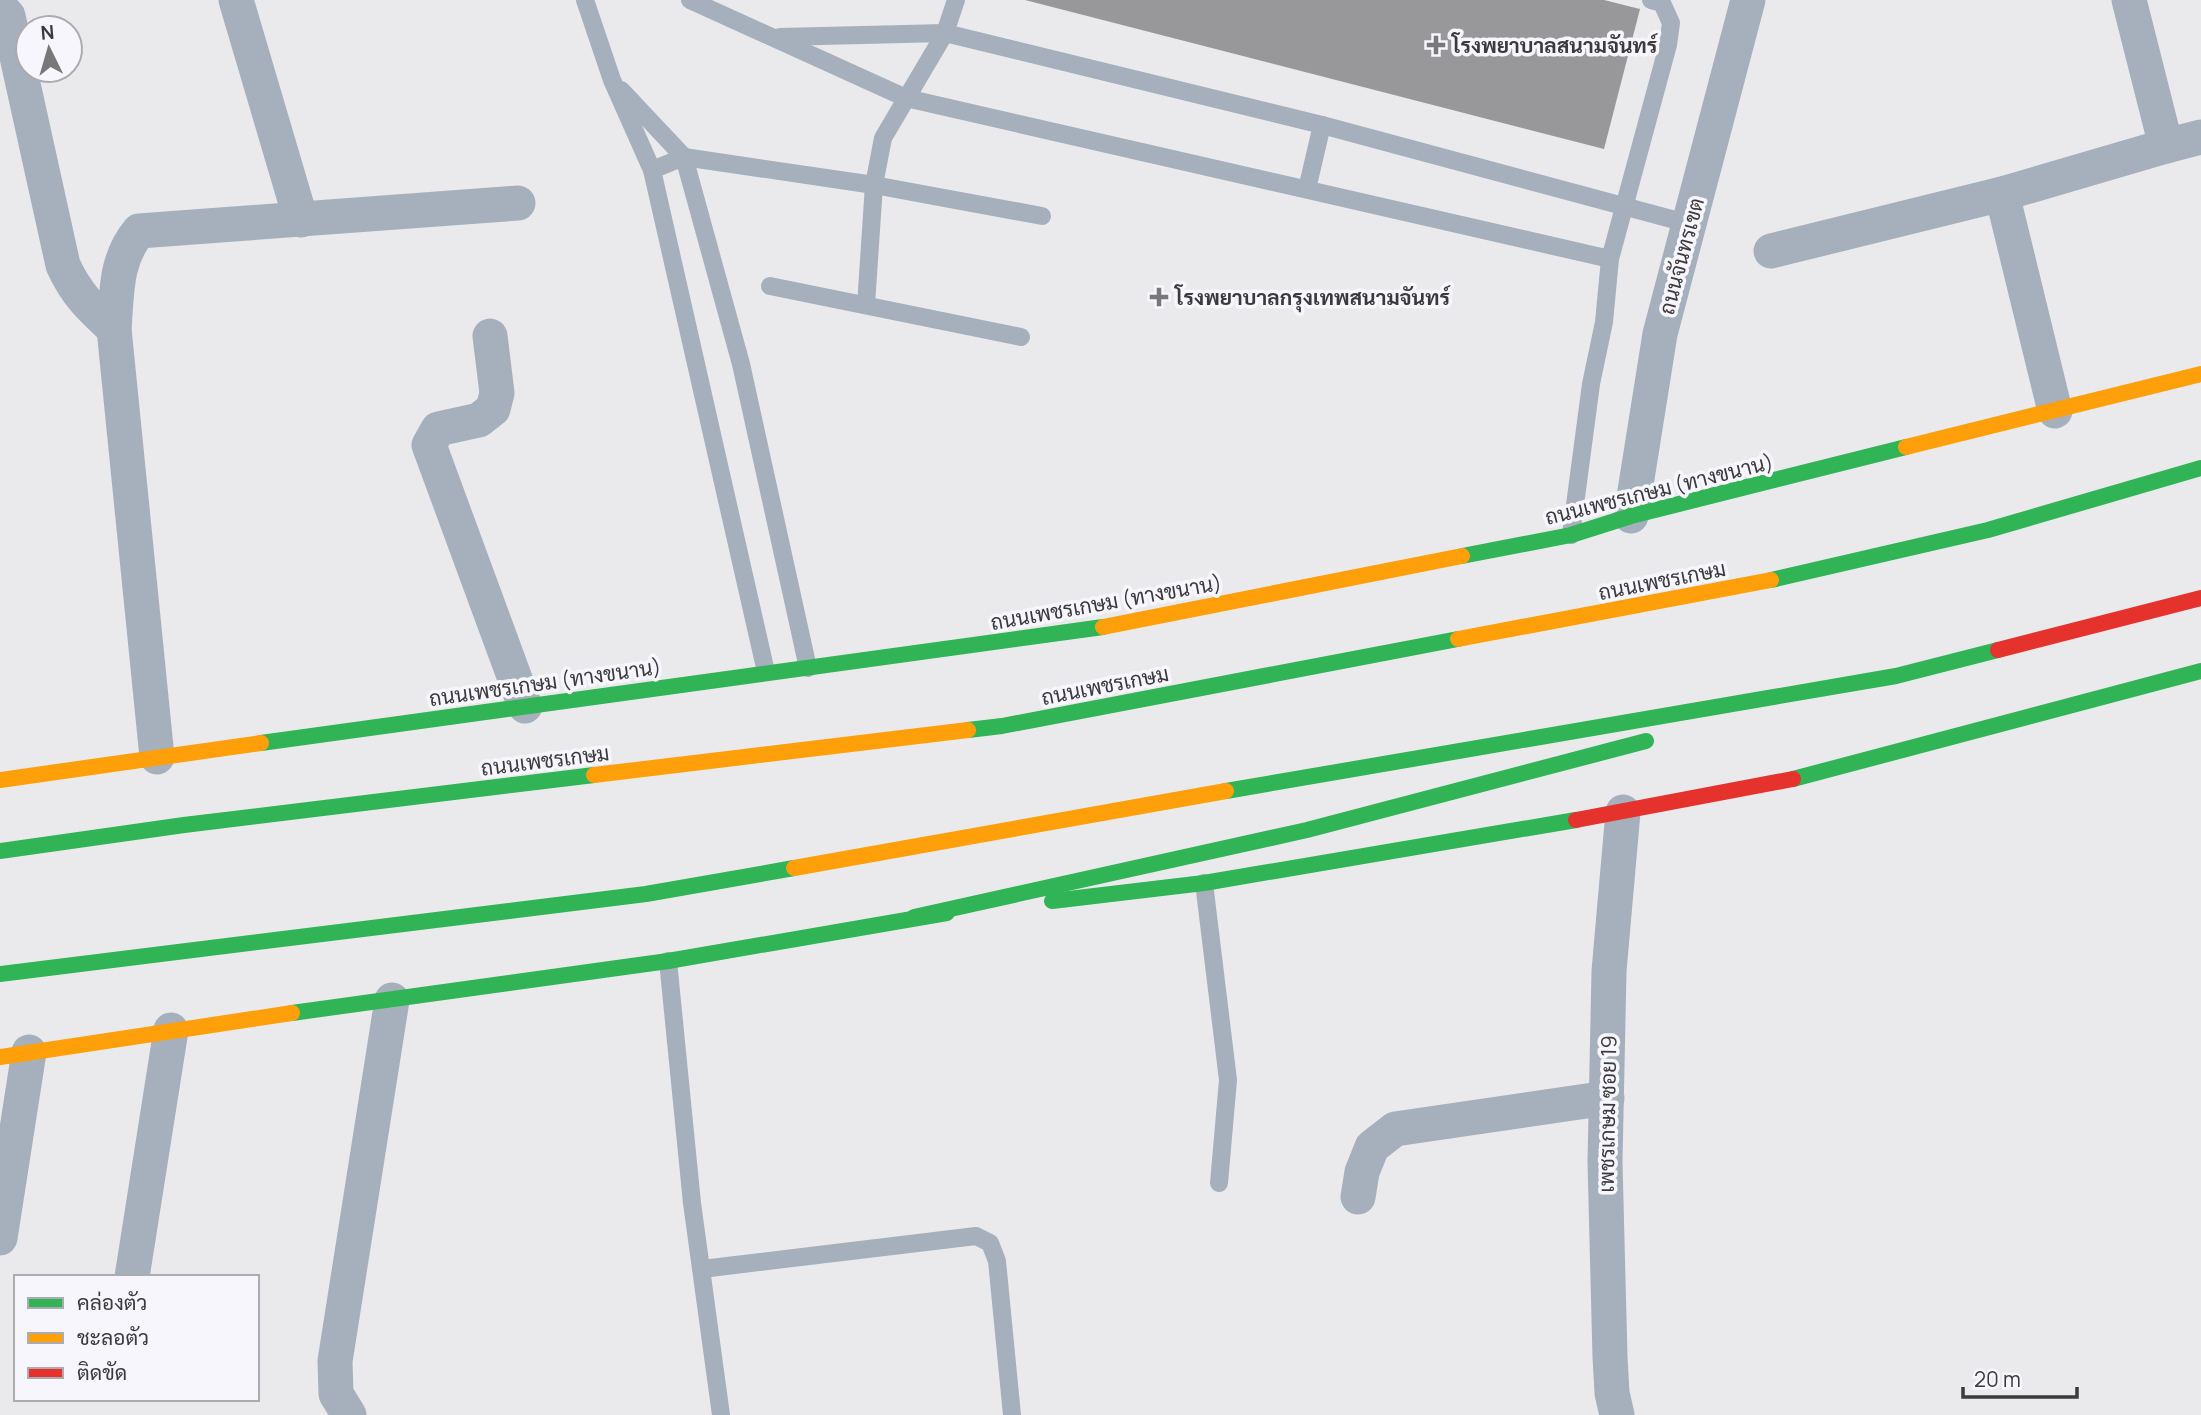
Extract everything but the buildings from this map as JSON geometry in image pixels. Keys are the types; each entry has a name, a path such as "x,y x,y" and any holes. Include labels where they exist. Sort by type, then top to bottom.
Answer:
{"main road":[{"name":"ถนนเพชรเกษม (ทางขนาน)","path":"0,780 766,671 808,668 1107,626 1571,535 1631,516 2201,374"},
{"name":"ถนนเพชรเกษม","path":"0,851 198,823 1002,726 1788,577 1987,530 2201,468"},
{"path":"1709,725 2201,598"},
{"path":"914,917 1204,883 1623,812 1795,779 2201,671"},
{"path":"0,974 646,894 1304,776 1896,676"},
{"path":"15,1055 172,1030 668,961 914,917 1307,830 1655,739"}],"street":[{"path":"236,0 301,220"},
{"name":"ถนนจันทรเขต","path":"1631,516 1660,334 1748,0"},
{"path":"2129,0 2166,146"},
{"path":"0,7 8,16 63,265 72,285 83,300 114,329"},
{"path":"1770,251 2002,194 2201,137"},
{"path":"2002,194 2055,411"},
{"path":"157,757 114,329 120,265 127,246 139,231 518,203"},
{"path":"490,335 497,393 493,410 479,420 438,429 429,445 525,706"},
{"name":"เพชรเกษม ซอย 19","path":"1616,1415 1609,1357 1605,1162 1609,971 1623,812"},
{"path":"349,1415 336,1394 335,1361 393,1000"},
{"path":"132,1275 172,1030"},
{"path":"0,1238 15,1055"},
{"path":"1358,1197 1362,1172 1372,1147 1395,1129 1607,1098"}],"lane":[{"path":"585,0 612,80 652,170 766,671"},
{"path":"690,0 906,98 1610,258"},
{"path":"866,304 874,185 883,138 945,33 956,0"},
{"path":"1571,535 1591,384 1604,322 1610,258 1668,46 1671,23 1662,3 1651,0"},
{"path":"773,38 945,33 1322,125 1690,224"},
{"path":"612,80 684,157 741,364 808,668"},
{"path":"1307,189 1322,125"},
{"path":"652,170 684,157 874,185 1042,216"},
{"path":"770,286 1021,337"},
{"path":"1204,883 1228,1080 1219,1183"},
{"path":"668,961 692,1203 721,1415"},
{"path":"702,1269 976,1236 990,1243 997,1261 1012,1415"}],"traffic: fast":[{"path":"1462,556 1571,535 1631,516 1906,447"},
{"path":"1771,580 1988,530 2201,468"},
{"path":"261,743 1103,627"},
{"path":"968,730 1002,726 1458,639"},
{"path":"1226,791 1896,676 1998,650"},
{"path":"1793,779 2201,671"},
{"path":"914,917 1307,830 1646,741"},
{"path":"0,851 184,825 594,775"},
{"path":"1052,901 1204,883 1576,820"},
{"path":"0,974 646,894 794,868"},
{"path":"292,1013 668,961 947,913"}],"traffic: slow":[{"path":"1906,447 2201,374"},
{"path":"1103,627 1462,556"},
{"path":"1458,639 1771,580"},
{"path":"594,775 968,730"},
{"path":"0,780 261,743"},
{"path":"794,868 1226,791"},
{"path":"0,1057 292,1013"}],"traffic: jam":[{"path":"1998,650 2201,598"},
{"path":"1576,820 1793,779"}],"place":[{"name":"โรงพยาบาลสนามจันทร์","path":"1436,45"},
{"name":"โรงพยาบาลกรุงเทพสนามจันทร์","path":"1159,297"}]}
